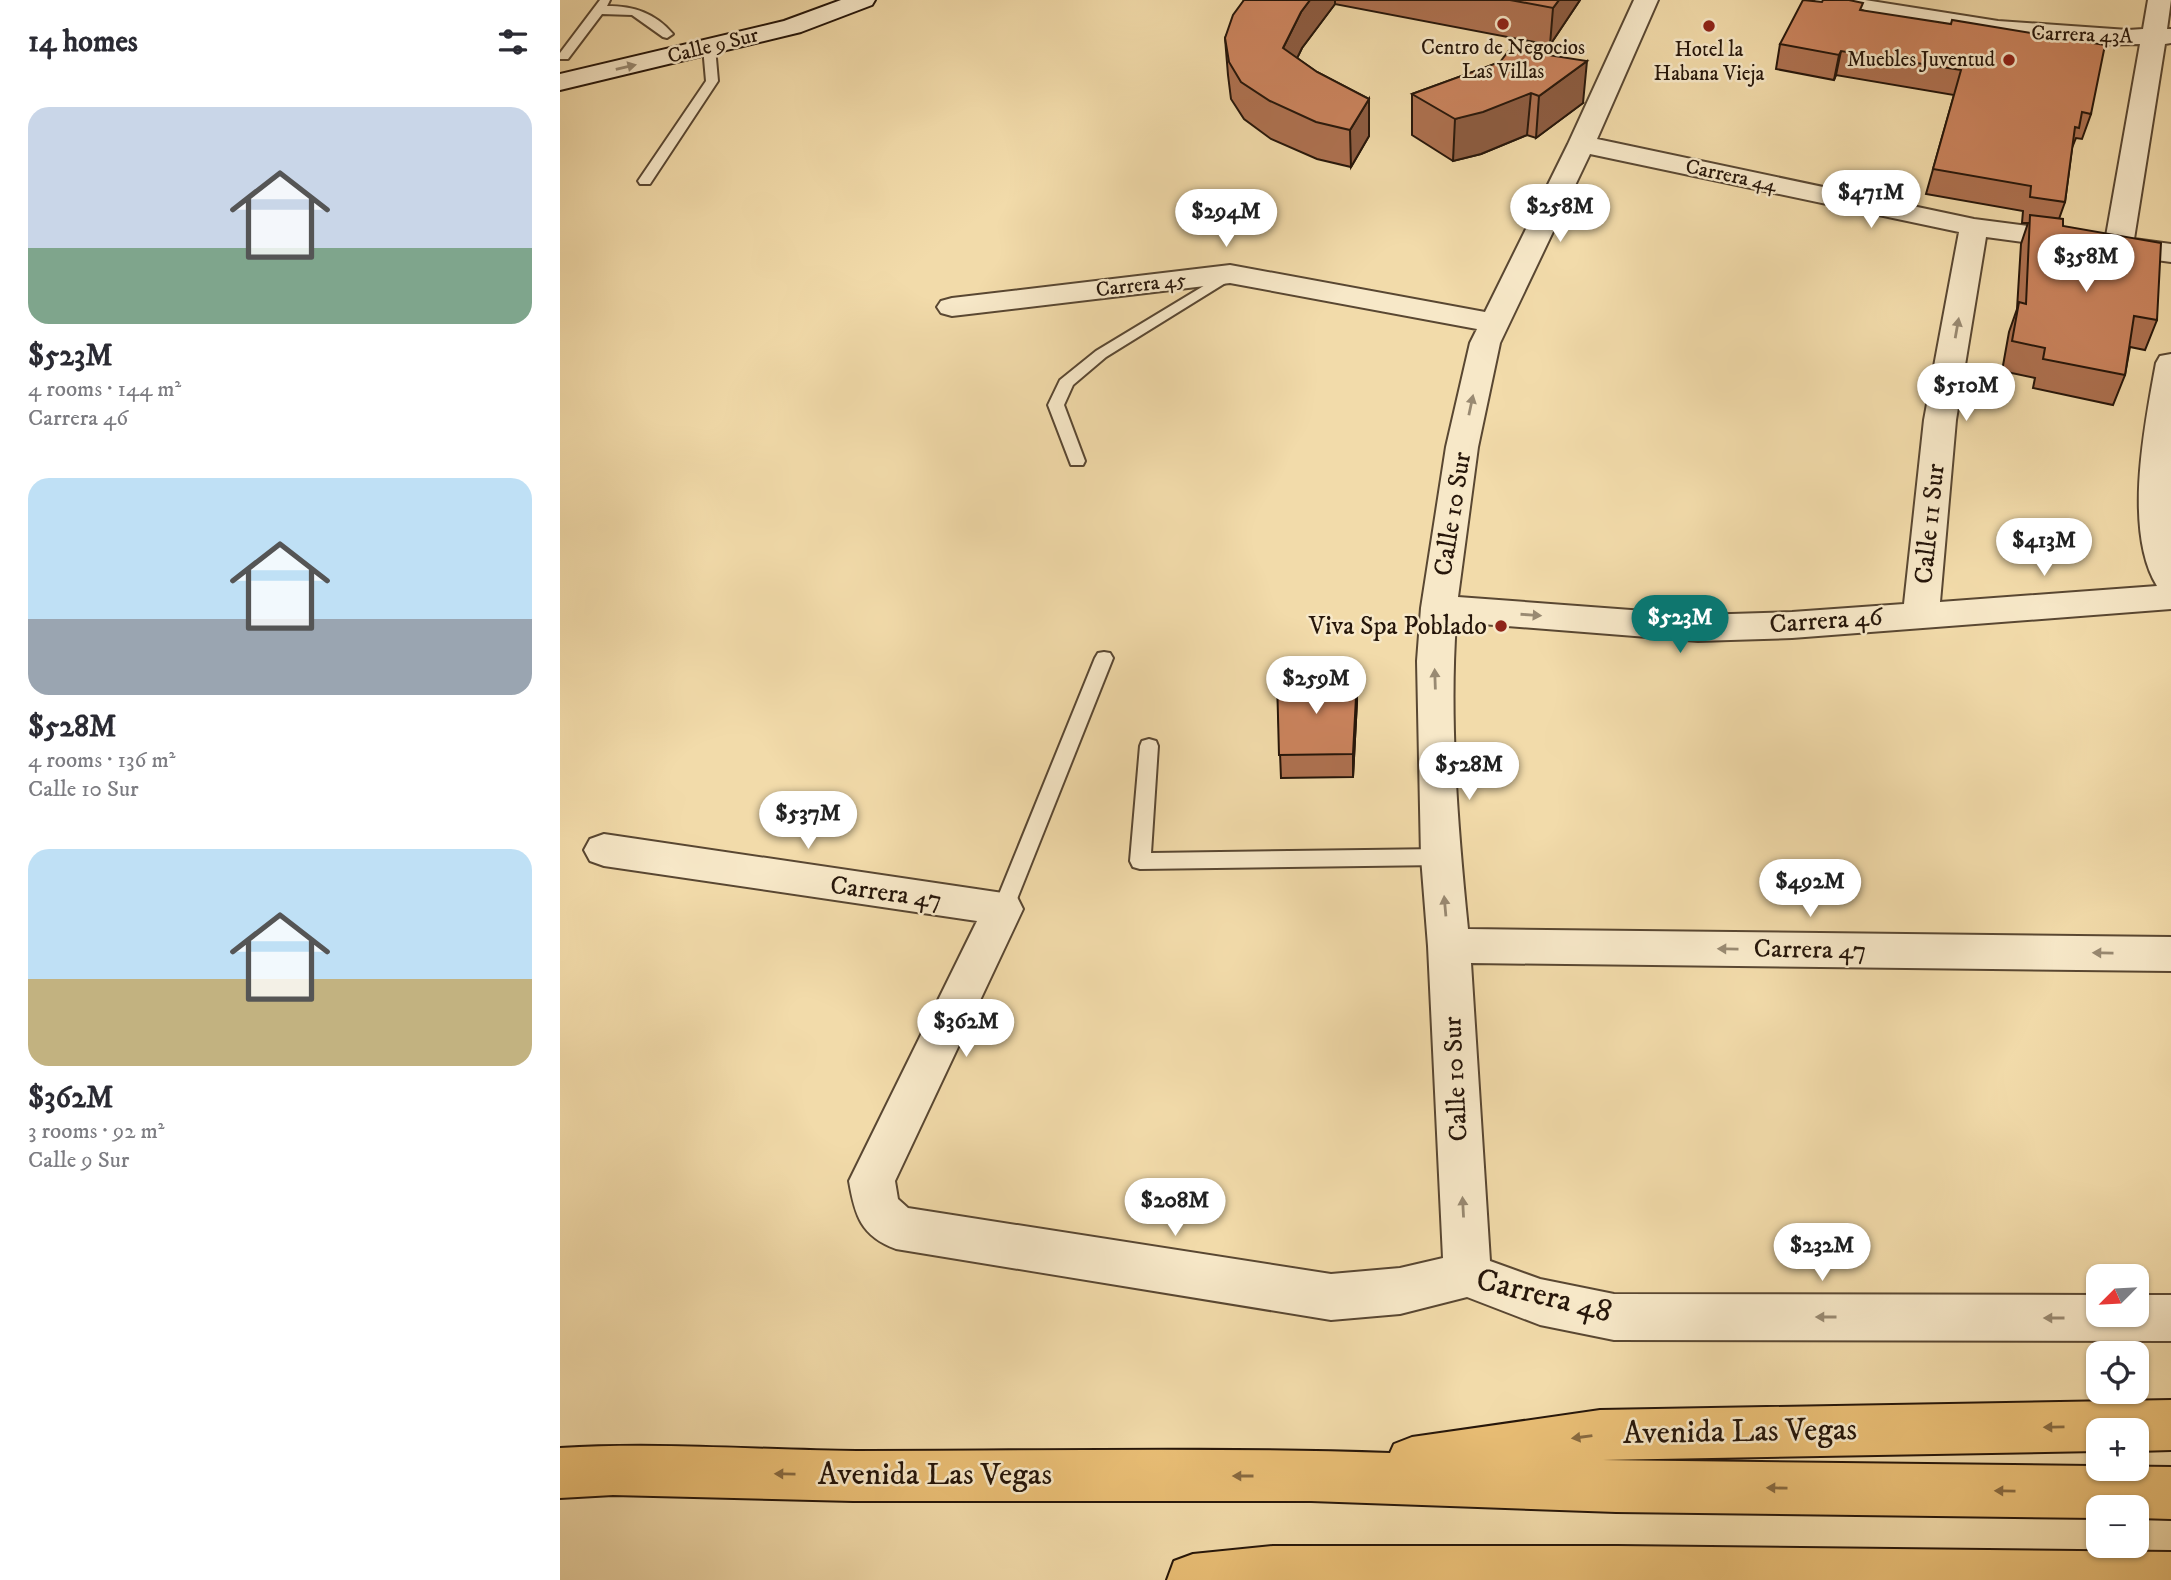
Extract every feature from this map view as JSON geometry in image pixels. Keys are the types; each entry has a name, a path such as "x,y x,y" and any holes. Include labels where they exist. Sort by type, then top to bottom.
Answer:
{"main road":[{"name":"Avenida Las Vegas","path":"1311,1476 1600,1435 2171,1425"},
{"name":"Avenida Las Vegas","path":"560,1473 613,1470 853,1476 1311,1476 1616,1486 2171,1493"},
{"path":"1193,1580 1273,1572 1618,1572 2171,1578"}],"street":[{"path":"562,57 800,0"},
{"name":"Calle 9 Sur","path":"560,82 822,18 863,0"},
{"name":"Calle 10 Sur","path":"1467,1275 1449,946 1441,857 1435,661 1439,608 1462,447 1485,343 1581,144 1646,0"},
{"name":"Carrera 43A","path":"1827,0 2011,32 2162,36"},
{"path":"2118,248 2162,36 2160,0"},
{"name":"Carrera 44","path":"1581,144 1975,227 2171,253"},
{"name":"Calle 11 Sur","path":"1921,614 1940,420 1975,227"},
{"name":"Carrera 45","path":"952,307 1230,274 1494,323"},
{"path":"2171,363 2163,462 2161,553 2171,581"},
{"name":"Carrera 46","path":"1439,608 1698,628 1792,625 2171,597"},
{"name":"Carrera 47","path":"604,850 1003,909"},
{"name":"Carrera 48","path":"1003,909 872,1181 877,1209 896,1228 1331,1297 1400,1291 1467,1275 1540,1302 1614,1317 2171,1318"},
{"name":"Carrera 47","path":"1449,946 2171,954"}],"lane":[{"path":"562,57 602,5 645,15 667,34"},
{"path":"645,181 712,81 709,47"},
{"path":"1077,461 1056,405 1066,383 1101,354 1230,274"},
{"path":"1003,909 1104,658"},
{"path":"1149,746 1140,861 1441,857"}],"building":[{"path":"1244,0 1310,0 1283,48 1317,72 1369,99 1350,130 1316,122 1270,101 1241,82 1229,62 1225,38 1233,15"},
{"path":"1510,0 1559,0 1553,8"},
{"path":"1803,0 1849,0 1863,3 1860,10 1951,24 1952,20 2105,45 2091,114 2082,112 2079,128 2075,127 2065,202 2030,197 2031,186 1933,169 1961,70 1841,51 1839,55 1780,44"},
{"path":"1510,49 1587,61 1539,96 1531,93 1483,112 1455,119 1412,94 1500,62"},
{"path":"2030,215 2063,219 2063,226 2161,243 2157,320 2134,316 2125,375 2043,359 2045,348 2012,341 2019,302 2026,304"},
{"path":"1277,678 1357,678 1353,754 1279,755"}],"place":[{"name":"Centro de Negocios Las Villas","path":"1503,24"},
{"name":"Hotel la Habana Vieja","path":"1709,26"},
{"name":"Muebles Juventud","path":"2009,60"},
{"name":"Viva Spa Poblado","path":"1501,626"}]}
